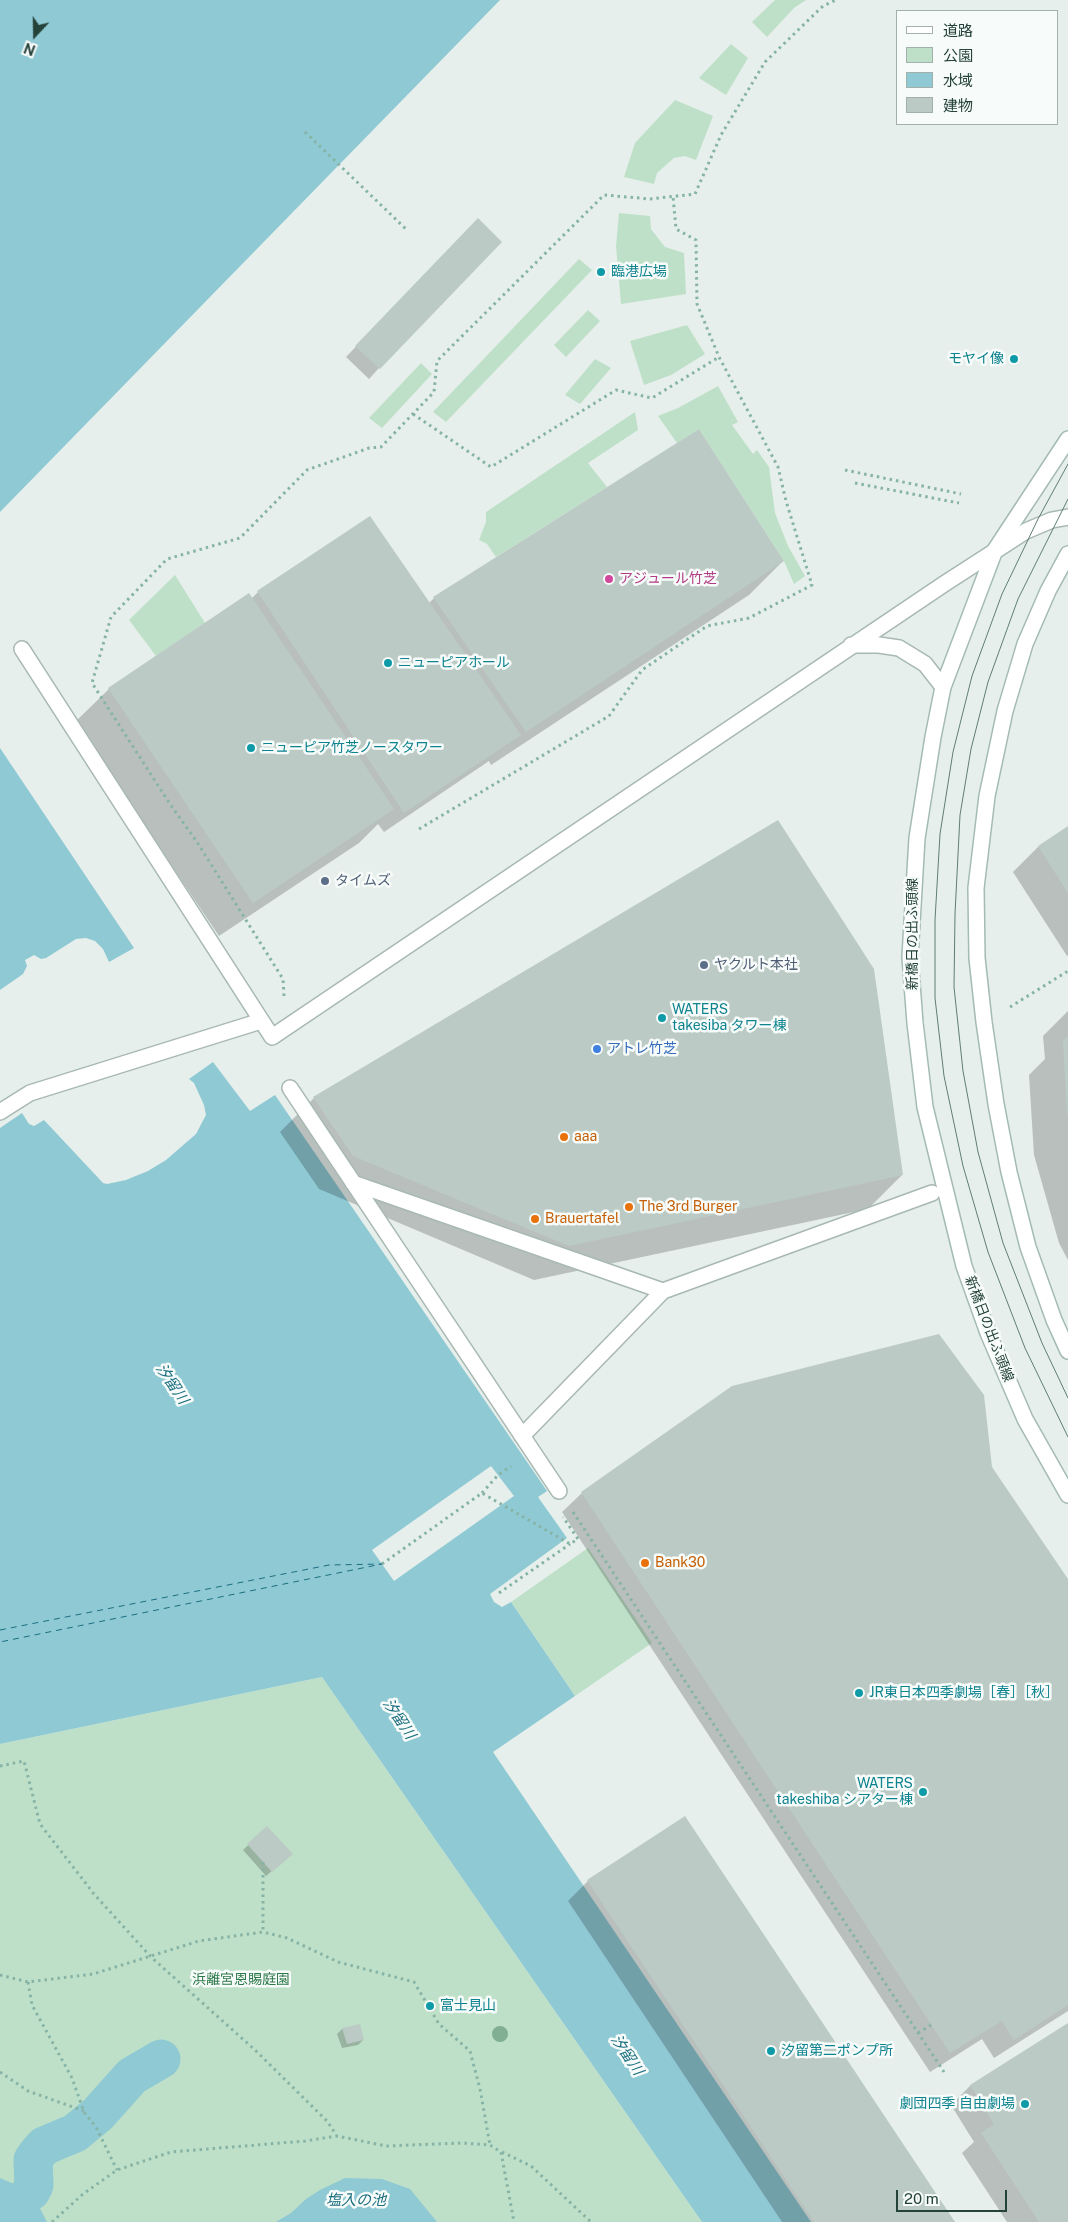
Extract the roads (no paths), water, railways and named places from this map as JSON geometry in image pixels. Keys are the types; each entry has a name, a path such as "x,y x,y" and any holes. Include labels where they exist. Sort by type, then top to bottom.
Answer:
{"street":[{"name":"新橋日の出ふ頭線","path":"1068,439 995,550 943,687 932,737 918,828 912,891 910,957 914,1023 925,1107 964,1266 988,1333 1025,1419 1068,1495"},
{"path":"22,649 272,1037 851,645 995,550 1026,531 1052,520 1068,517"},
{"path":"1068,554 1048,591 1025,644 1005,711 987,796 976,888 977,958 984,1022 996,1104 1009,1172 1028,1247 1054,1320 1068,1351"},
{"path":"851,645 879,644 900,648 924,664 943,687"},
{"path":"0,1112 30,1093 261,1021"},
{"path":"290,1088 559,1491"},
{"path":"353,1183 663,1291"},
{"path":"522,1436 663,1291 932,1193"}],"water":[{"path":"0,0 500,0 0,512"},
{"path":"0,748 134,948 109,962 103,949 95,941 86,938 76,939 46,958 41,959 34,955 25,960 27,966 23,974 0,990"},
{"name":"汐留川","path":"213,1062 250,1111 275,1095 547,1491 538,1497 567,1538 490,1594 494,1602 502,1607 511,1602 575,1696 493,1752 811,2222 702,2222 322,1677 0,1744 0,1128 22,1113 29,1124 34,1126 44,1120 103,1183 107,1184 126,1180 148,1171 166,1160 196,1134 206,1115 204,1105 194,1083 189,1079"},
{"path":"0,2178 31,2191 47,2222 0,2222"},
{"name":"塩入の池","path":"345,2178 382,2179 410,2189 437,2222 276,2222 291,2213 306,2199 320,2190"}],"waterway":[{"path":"31,2191 34,2185 33,2160 44,2146 75,2133 98,2114 132,2076 161,2059"}],"tram line":[{"path":"1068,464 1038,519 1002,594 972,676 953,752 940,834 935,920 935,998 944,1076 963,1166 988,1252 1025,1348 1068,1437"},
{"path":"1068,499 1018,599 988,682 971,749 960,815 955,914 954,987 963,1071 978,1152 1003,1243 1042,1343 1068,1398"}],"place":[{"name":"臨港広場","path":"601,272"},
{"name":"モヤイ像","path":"1014,359"},
{"name":"アジュール竹芝","path":"609,579"},
{"name":"ニューピアホール","path":"388,663"},
{"name":"ニューピア竹芝ノースタワー","path":"251,748"},
{"name":"タイムズ","path":"325,881"},
{"name":"ヤクルト本社","path":"704,965"},
{"name":"WATERS takesiba タワー棟","path":"662,1018"},
{"name":"アトレ竹芝","path":"597,1049"},
{"name":"aaa","path":"564,1137"},
{"name":"The 3rd Burger","path":"629,1207"},
{"name":"Brauertafel","path":"535,1219"},
{"name":"Bank30","path":"645,1563"},
{"name":"JR東日本四季劇場［春］［秋］","path":"859,1693"},
{"name":"WATERS takeshiba シアター棟","path":"923,1792"},
{"name":"富士見山","path":"430,2006"},
{"name":"汐留第二ポンプ所","path":"771,2051"},
{"name":"劇団四季 自由劇場","path":"1025,2104"}],"park label":[{"name":"浜離宮恩賜庭園","path":"241,1980"}]}
